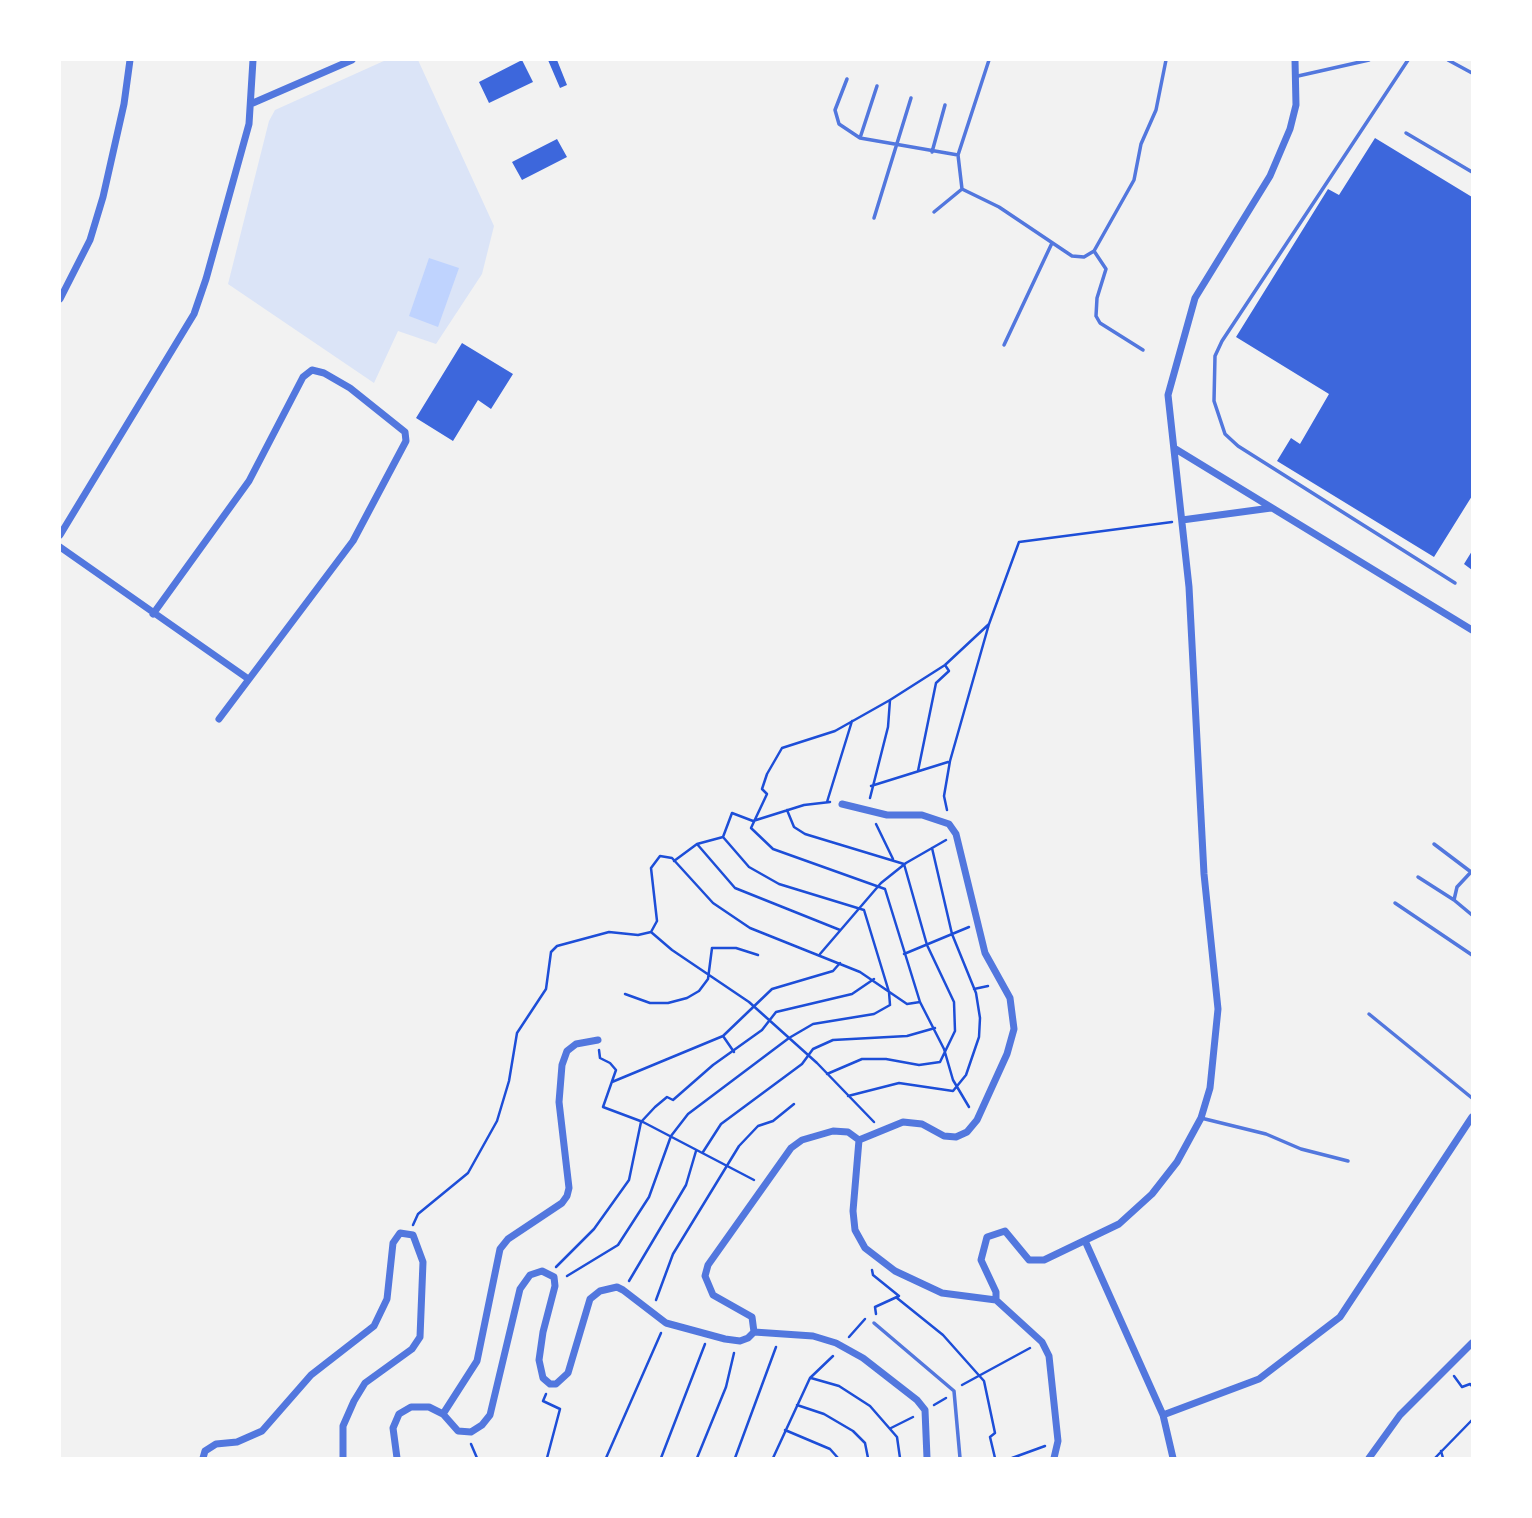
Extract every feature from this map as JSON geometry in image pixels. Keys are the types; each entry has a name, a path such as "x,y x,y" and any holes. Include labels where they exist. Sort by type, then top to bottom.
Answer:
{"street":[{"path":"60,299 90,240 103,197 130,60"},
{"path":"60,535 194,314 210,266 253,103 253,60"},
{"path":"253,103 352,60"},
{"path":"996,1300 996,1292 981,1260 987,1237 1005,1231 1030,1260 1044,1260 1086,1243 1119,1224 1152,1194 1177,1162 1201,1118 1210,1088 1218,1009 1204,874 1189,587 1168,395 1195,298 1274,166 1290,129 1298,76 1296,60"},
{"path":"153,614 249,481 303,377 312,370 324,373 350,388 405,432 406,441 353,541 247,678 219,719"},
{"path":"1174,448 1472,630"},
{"path":"1182,520 1272,508"},
{"path":"60,547 247,678"},
{"path":"842,804 887,815 939,818 954,831 985,953 1010,998 1014,1029 1007,1054 977,1120 967,1132 956,1137 944,1136 912,1122 881,1130 859,1140"},
{"path":"443,1413 477,1361 500,1250 508,1239 562,1203 566,1196 569,1188 559,1102 562,1065 566,1051 576,1044 598,1040"},
{"path":"1163,1415 1259,1379 1340,1317 1472,1117"},
{"path":"754,1332 752,1317 713,1295 705,1276 715,1254 763,1185 791,1148 802,1139 833,1130 848,1132 859,1140"},
{"path":"859,1140 853,1211 855,1230 871,1252 895,1271 942,1293 996,1300 1042,1342 1049,1356 1058,1441 1054,1458"},
{"path":"203,1458 205,1451 216,1444 237,1442 262,1431 311,1375 374,1326 387,1299 394,1243 400,1233 413,1235 422,1262 419,1337 412,1349 365,1383 343,1426 343,1458"},
{"path":"1086,1243 1163,1415 1173,1458"},
{"path":"397,1458 394,1428 399,1413 411,1407 429,1407 443,1413 458,1431 471,1432 482,1425 490,1415 520,1289 530,1275 542,1271 552,1278 539,1360 543,1378 550,1384 556,1384 568,1373 590,1299 600,1291 617,1287 666,1323 708,1335 736,1340 748,1338 754,1332 813,1336 844,1347 874,1366 917,1400 925,1410 927,1458"},
{"path":"1369,1458 1400,1415 1472,1343"},
{"path":"195,1458 216,1444"}],"lane":[{"path":"962,189 958,155 989,60"},
{"path":"962,189 999,207 1072,256 1084,257 1094,251 1134,180 1142,144 1156,110 1166,60"},
{"path":"1298,76 1369,60"},
{"path":"1408,60 1222,341 1215,356 1214,401 1225,434 1238,446 1455,583"},
{"path":"1448,60 1472,73"},
{"path":"847,79 835,110 839,124 860,138 958,155"},
{"path":"860,138 877,86"},
{"path":"874,218 912,98"},
{"path":"932,152 945,105"},
{"path":"1406,133 1472,172"},
{"path":"934,212 962,189"},
{"path":"1004,345 1052,243"},
{"path":"1094,251 1106,269 1097,298 1096,316 1100,323 1143,350"},
{"path":"1434,845 1472,872 1457,887 1454,900"},
{"path":"1418,877 1472,915"},
{"path":"1395,903 1472,955"},
{"path":"1369,1014 1472,1098"},
{"path":"1201,1118 1266,1134 1301,1149 1348,1161"},
{"path":"874,1324 954,1391 960,1458"}],"path":[{"path":"820,954 880,885 904,864 954,831 944,796 950,761 989,624 1019,542 1182,520"},
{"path":"977,1120 958,1088 935,1028 920,1002 888,895 880,885 773,849 754,832 753,821 767,794 762,789 782,748 821,737 890,700 945,665 989,624"},
{"path":"918,771 936,683 948,671 945,665"},
{"path":"890,700 888,727 872,786 870,810 893,859"},
{"path":"827,802 852,721"},
{"path":"872,786 950,761"},
{"path":"674,861 697,845 723,836 732,813 753,821 787,810 827,802 842,804"},
{"path":"787,810 794,827 805,834 904,864 927,945 954,1002 955,1031 946,1055 940,1062 930,1065 862,1059 827,1074"},
{"path":"552,1278 618,1245 649,1196 671,1136 688,1114 789,1038 824,1020 884,1010 890,1005 890,992 866,914 860,906 779,884 749,867 723,836"},
{"path":"697,845 735,888 840,930"},
{"path":"848,1096 899,1083 945,1091 958,1088 966,1075 979,1037 980,1018 974,989 952,934 932,848"},
{"path":"413,1235 418,1214 468,1173 497,1121 509,1081 517,1033 546,989 551,952 556,946 609,932 638,935 651,932 657,921 651,869 660,856 666,855 674,861 713,903 750,928 820,954 874,979 907,1004 920,1002"},
{"path":"904,954 977,924"},
{"path":"651,932 753,1006 827,1074 881,1130"},
{"path":"625,994 650,1003 668,1003 699,991 708,975 712,948 736,948 758,955"},
{"path":"612,1082 723,1036 772,989 832,971 840,963"},
{"path":"552,1278 594,1229 629,1180 641,1122 667,1097 673,1100 713,1065 762,1030 768,1020 788,1007 852,994 874,979"},
{"path":"974,989 1001,983"},
{"path":"703,1152 721,1124 802,1065 807,1055 833,1040 907,1036 935,1028"},
{"path":"723,1036 734,1052"},
{"path":"598,1040 600,1058 616,1070 603,1107 671,1136 763,1185"},
{"path":"651,1313 673,1254 739,1146 758,1126 773,1121 794,1104"},
{"path":"624,1290 685,1185 696,1150"},
{"path":"871,1252 865,1263 874,1271 873,1275 943,1335 979,1375 985,1386 995,1433 990,1437 995,1458"},
{"path":"834,1342 837,1337 849,1337 864,1319 874,1324 877,1321 875,1307 897,1298"},
{"path":"607,1458 666,1323"},
{"path":"735,1458 778,1333"},
{"path":"661,1458 708,1335"},
{"path":"697,1458 729,1377 736,1340"},
{"path":"891,1428 925,1410 979,1375 1042,1342"},
{"path":"773,1458 810,1377 844,1347"},
{"path":"1447,1368 1462,1387 1472,1386"},
{"path":"810,1377 839,1386 870,1406 897,1437 900,1458"},
{"path":"547,1458 560,1409 543,1401 550,1384"},
{"path":"796,1405 824,1414 853,1431 865,1443 868,1458"},
{"path":"1435,1458 1472,1420"},
{"path":"785,1430 830,1449 838,1458"},
{"path":"1012,1458 1058,1441"},
{"path":"1440,1451 1444,1453 1443,1458"}],"shaded area":[{"path":"386,60 418,60 494,226 482,274 436,344 398,331 374,383 228,284 269,121 275,110"}],"water":[{"path":"429,258 459,268 438,327 409,316"}],"building":[{"path":"522,60 533,82 489,103 479,82"},
{"path":"548,60 557,60 567,85 560,88"},
{"path":"1375,138 1472,197 1472,496 1434,557 1277,461 1291,438 1300,444 1329,394 1236,337 1328,189 1339,195"},
{"path":"557,139 567,157 522,180 512,162"},
{"path":"462,343 513,374 491,409 478,400 453,441 416,418"},
{"path":"1472,551 1472,570 1464,564"}]}
